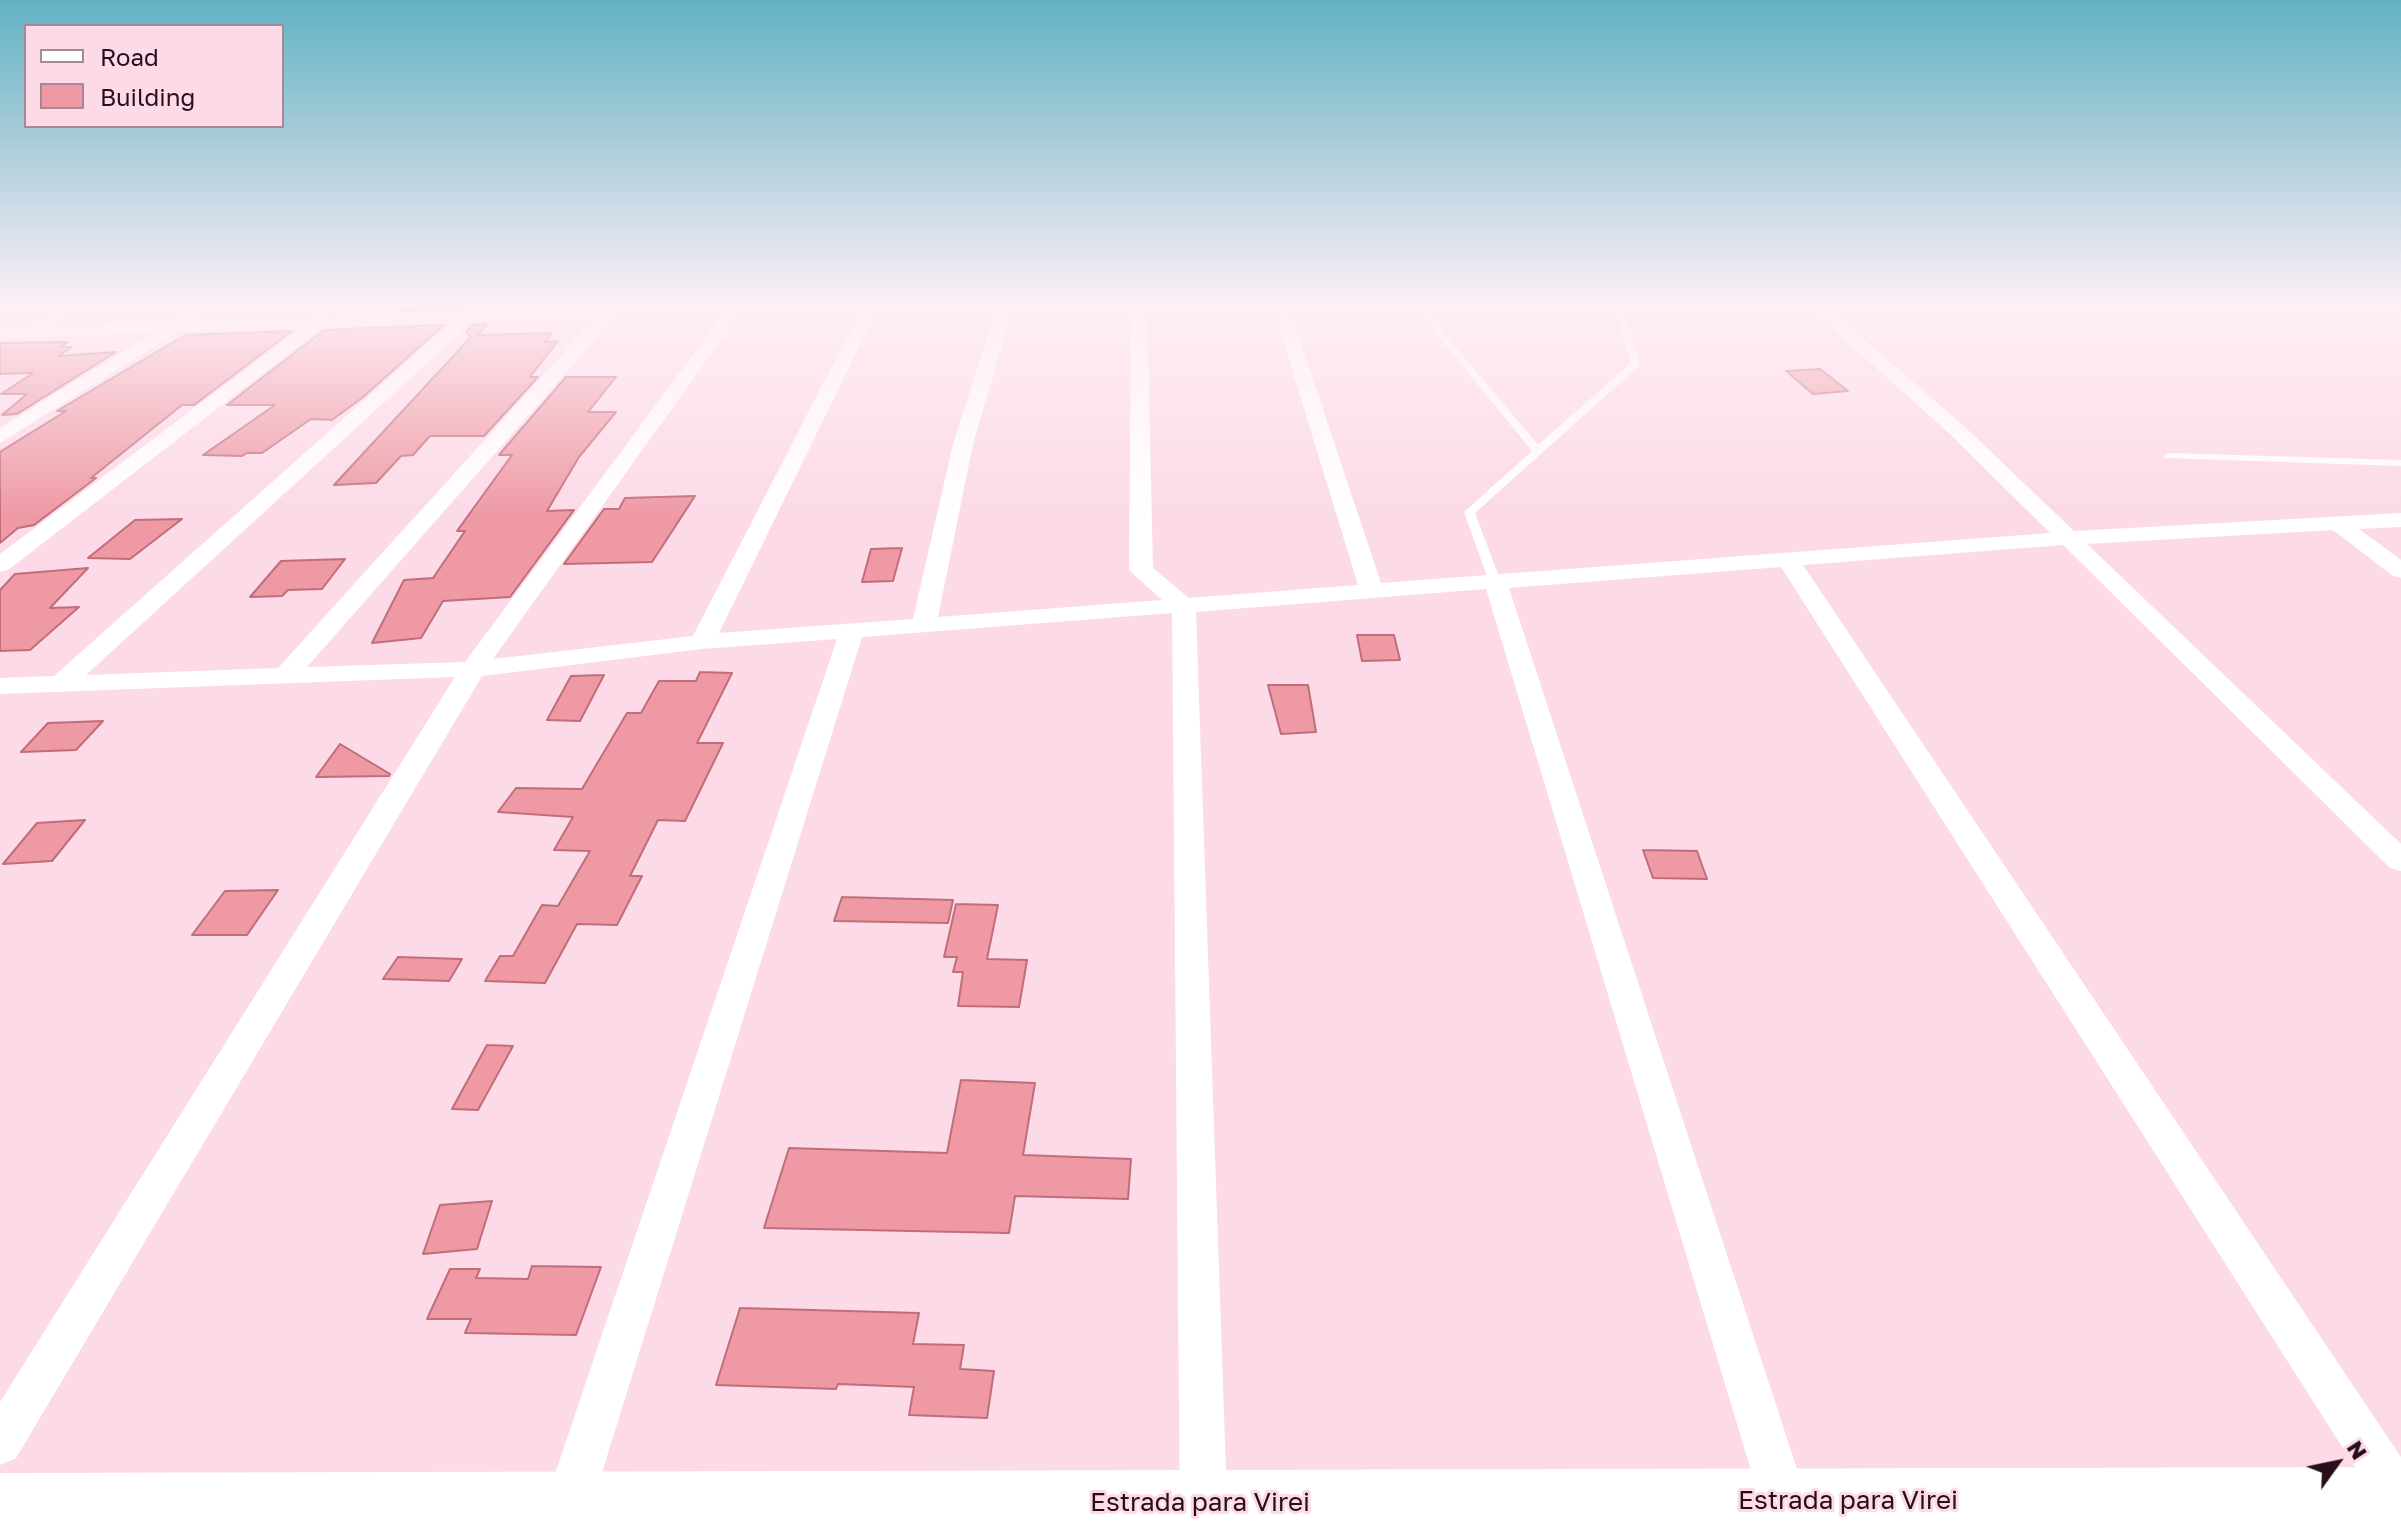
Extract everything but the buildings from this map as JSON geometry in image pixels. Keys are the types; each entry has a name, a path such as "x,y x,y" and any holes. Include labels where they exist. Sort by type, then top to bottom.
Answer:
{"street":[{"path":"0,437 99,375"},
{"path":"0,565 250,375"},
{"path":"60,685 403,375"},
{"path":"287,674 555,375"},
{"path":"0,1443 473,669 687,375"},
{"path":"702,642 836,375"},
{"path":"924,626 963,444 984,375"},
{"path":"1140,375 1141,570 1184,606 1204,1515"},
{"path":"1303,375 1372,592"},
{"path":"1894,375 1958,431 2401,861"},
{"path":"0,686 473,669 702,642 2069,538 2401,520"},
{"path":"2336,522 2401,571"},
{"path":"1788,560 2401,1499"},
{"path":"1495,582 1788,1514"},
{"path":"565,1516 852,631"},
{"name":"Estrada para Virei","path":"0,1506 565,1516 1788,1514 2401,1499"}],"lane":[{"path":"1475,375 1538,451"},
{"path":"1495,582 1469,512 1623,375"},
{"path":"2169,456 2401,463"}]}
